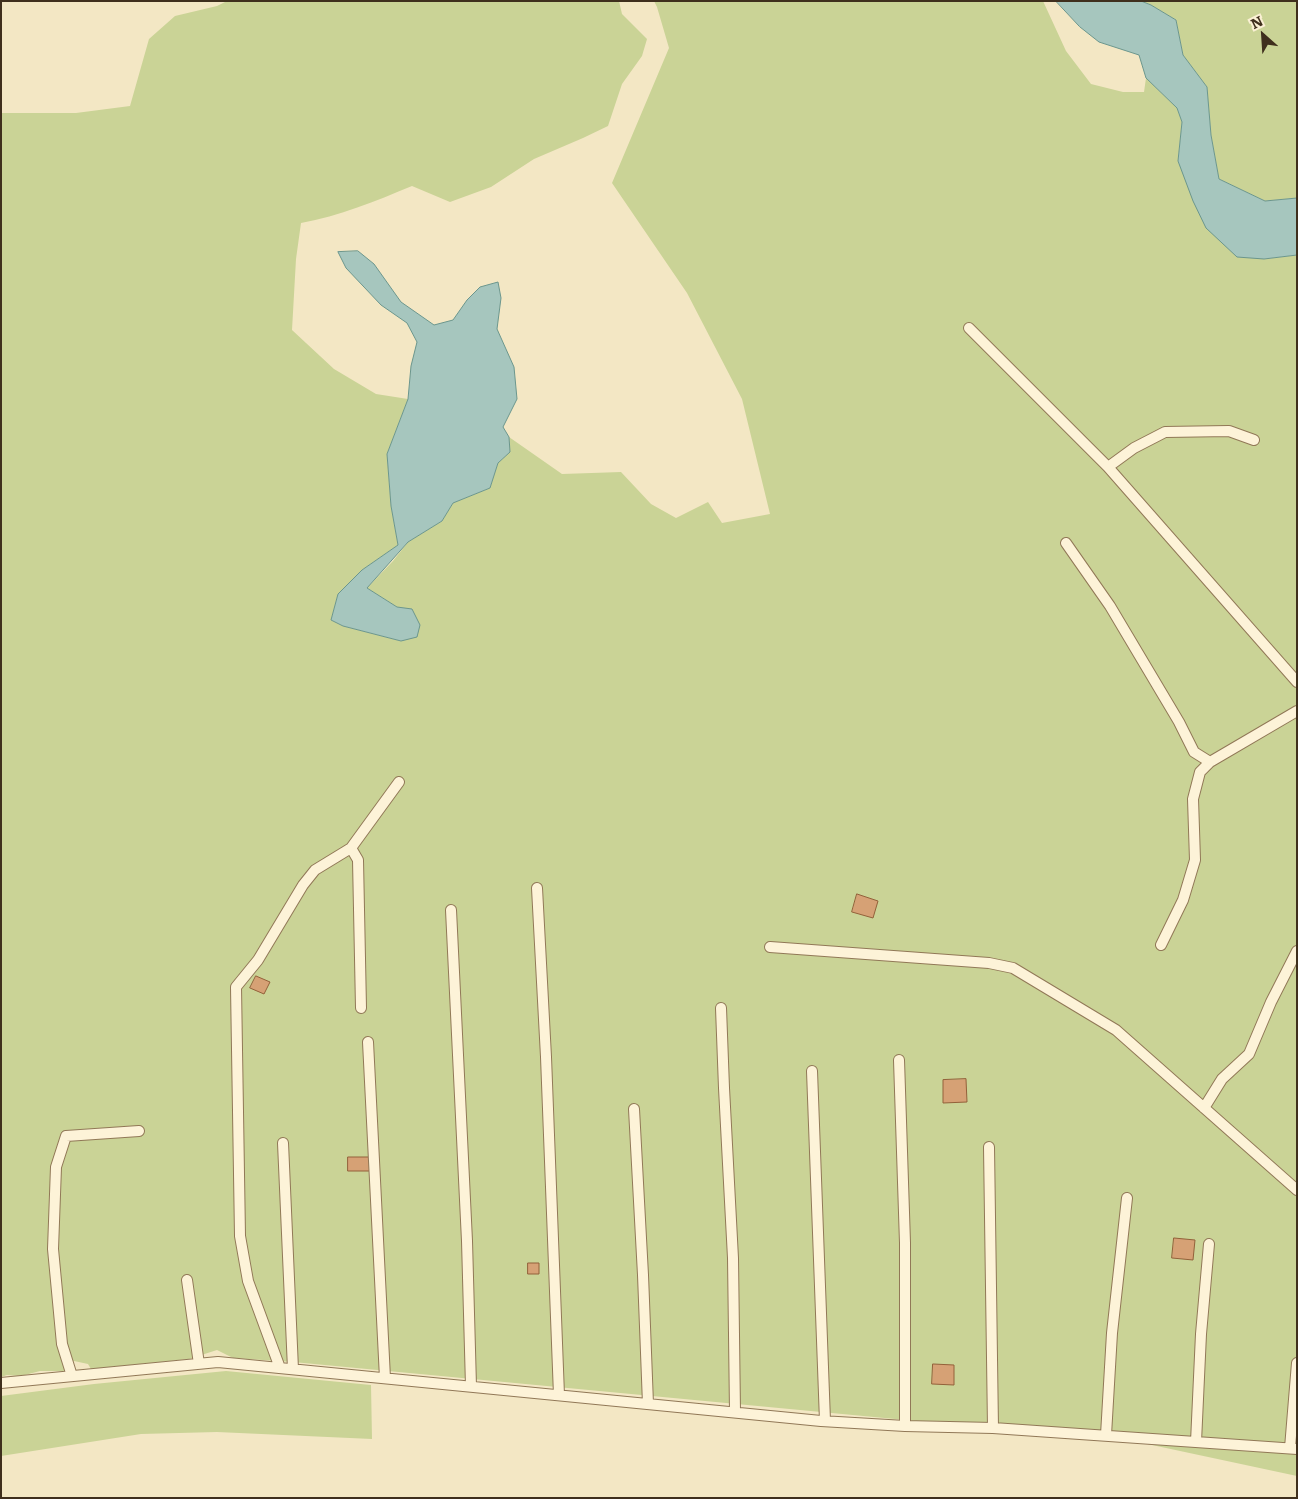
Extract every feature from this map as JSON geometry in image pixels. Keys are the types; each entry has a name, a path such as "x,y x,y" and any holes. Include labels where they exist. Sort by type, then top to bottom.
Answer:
{"street":[{"path":"969,328 1108,467 1297,682"},
{"path":"1108,467 1134,448 1165,432 1229,431 1254,440"},
{"path":"1066,543 1110,606 1179,722 1194,752 1210,762"},
{"path":"1161,945 1183,900 1194,860 1193,799 1200,772 1210,762 1297,711"},
{"path":"280,1368 248,1281 240,1236 236,987 258,960 303,885 315,870 351,848 400,782"},
{"path":"351,848 358,860 361,1008"},
{"path":"537,888 546,1057 559,1395"},
{"path":"451,910 467,1241 471,1386"},
{"path":"770,947 989,963 1013,968 1116,1030 1297,1190"},
{"path":"1204,1108 1222,1079 1249,1054 1271,1002 1297,951"},
{"path":"721,1008 733,1258 735,1412"},
{"path":"368,1042 385,1378"},
{"path":"899,1060 905,1243 905,1426"},
{"path":"812,1071 825,1421"},
{"path":"634,1109 648,1404"},
{"path":"72,1376 62,1344 53,1250 56,1167 66,1136 139,1131"},
{"path":"283,1143 293,1369"},
{"path":"989,1147 993,1428"},
{"path":"1106,1436 1112,1333 1126,1198"},
{"path":"1196,1442 1209,1244"},
{"path":"187,1280 199,1364"},
{"path":"1,1383 218,1362 825,1421 905,1426 993,1428 1294,1448 1297,1364"}],"green space":[{"path":"227,1 619,1 622,14 647,39 642,56 622,84 608,126 534,159 491,187 450,202 412,186 343,212 301,223 296,259 292,330 334,369 376,394 408,399 387,454 391,506 398,545 362,570 338,594 331,620 343,626 401,641 397,607 367,588 408,542 442,521 453,503 490,488 498,463 510,452 509,437 562,474 621,472 651,504 676,518 708,502 722,523 770,514 742,399 687,293 612,183 669,48 654,1 1043,1 1066,51 1091,84 1123,92 1144,92 1146,78 1177,108 1182,122 1178,161 1264,259 1297,255 1297,1476 1138,1442 293,1362 233,1358 217,1350 189,1359 91,1369 88,1364 74,1361 64,1371 40,1371 21,1376 7,1375 1,1377 1,113 76,113 130,106 149,39 175,16 217,6"},
{"path":"1141,1 1297,1 1297,198 1265,201 1219,179 1211,135 1207,87 1183,55 1176,20"},
{"path":"226,1371 371,1385 372,1439 217,1432 141,1434 1,1456 1,1396 94,1384"}],"water":[{"path":"1056,1 1141,1 1176,20 1183,55 1207,87 1211,135 1219,179 1265,201 1297,198 1297,255 1264,259 1237,257 1206,228 1193,201 1178,161 1182,122 1177,108 1146,78 1139,55 1099,42 1080,27"},
{"path":"358,251 374,264 401,302 434,325 453,320 467,300 480,287 498,282 501,298 497,329 514,367 517,399 503,427 509,437 510,452 498,463 490,488 453,503 442,521 408,542 367,588 397,607 412,609 420,625 417,637 401,641 343,626 331,620 338,594 362,570 398,545 391,506 387,454 408,399 411,366 417,342 407,323 381,305 346,268 338,252"}],"building":[{"path":"857,894 878,901 873,918 852,912"},
{"path":"256,976 270,982 264,994 250,988"},
{"path":"966,1079 967,1102 943,1103 943,1080"},
{"path":"348,1157 369,1157 370,1171 348,1171"},
{"path":"1174,1238 1195,1240 1193,1260 1172,1258"},
{"path":"528,1263 539,1263 539,1274 528,1274"},
{"path":"933,1364 954,1365 954,1385 932,1384"}]}
